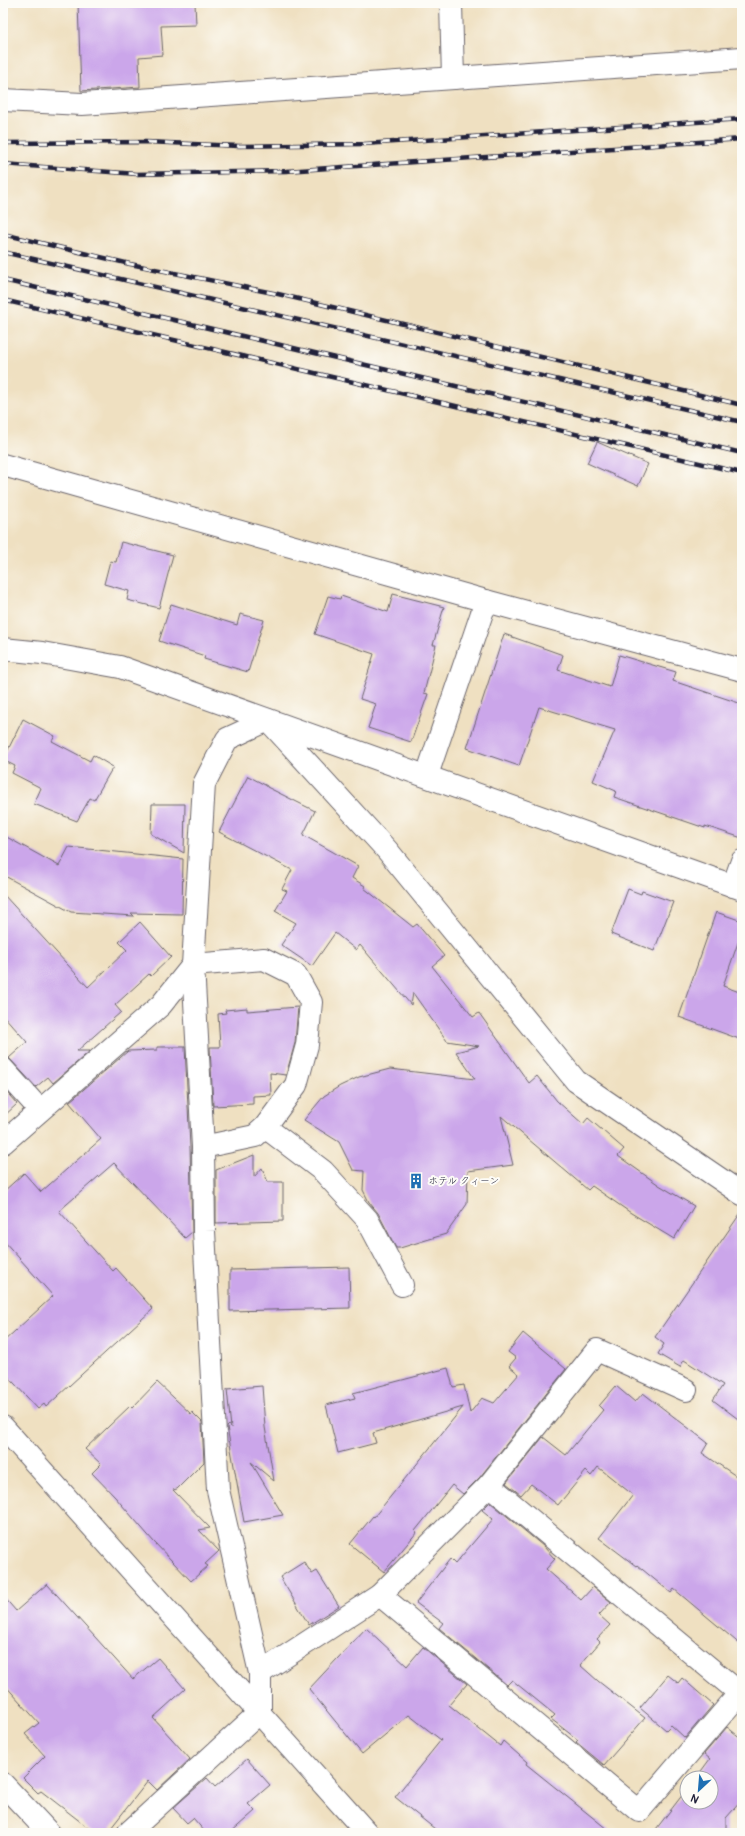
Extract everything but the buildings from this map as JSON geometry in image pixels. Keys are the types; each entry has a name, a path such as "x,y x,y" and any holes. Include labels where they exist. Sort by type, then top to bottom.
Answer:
{"street":[{"path":"451,3 453,78"},
{"path":"3,100 82,104 742,58"},
{"path":"3,465 486,601 742,670"},
{"path":"427,775 486,601"},
{"path":"3,649 42,653 120,667 427,775 738,888 742,862"},
{"path":"128,1833 260,1712 260,1673 218,1490 204,1231 203,1147 193,965 204,784 227,739 268,720"},
{"path":"268,720 387,850 576,1081 742,1194"},
{"path":"3,1143 161,1005 193,965 264,959 296,975 311,1002 305,1052 296,1085 265,1128 255,1136 203,1147"},
{"path":"3,1069 40,1110"},
{"path":"265,1128 323,1171 367,1219 402,1284"},
{"path":"260,1673 380,1595 489,1485 597,1350 686,1390"},
{"path":"3,1427 367,1833"},
{"path":"380,1595 639,1811 741,1694 489,1485"},
{"path":"3,1784 49,1833"}],"railway":[{"path":"3,143 146,142 239,146 364,144 742,119"},
{"path":"3,164 137,174 286,171 742,139"},
{"path":"3,234 130,264 278,294 742,405"},
{"path":"3,252 742,422"},
{"path":"3,280 742,453"},
{"path":"3,300 742,473"}],"place":[{"name":"ホテル クィーン","path":"416,1181"}]}
